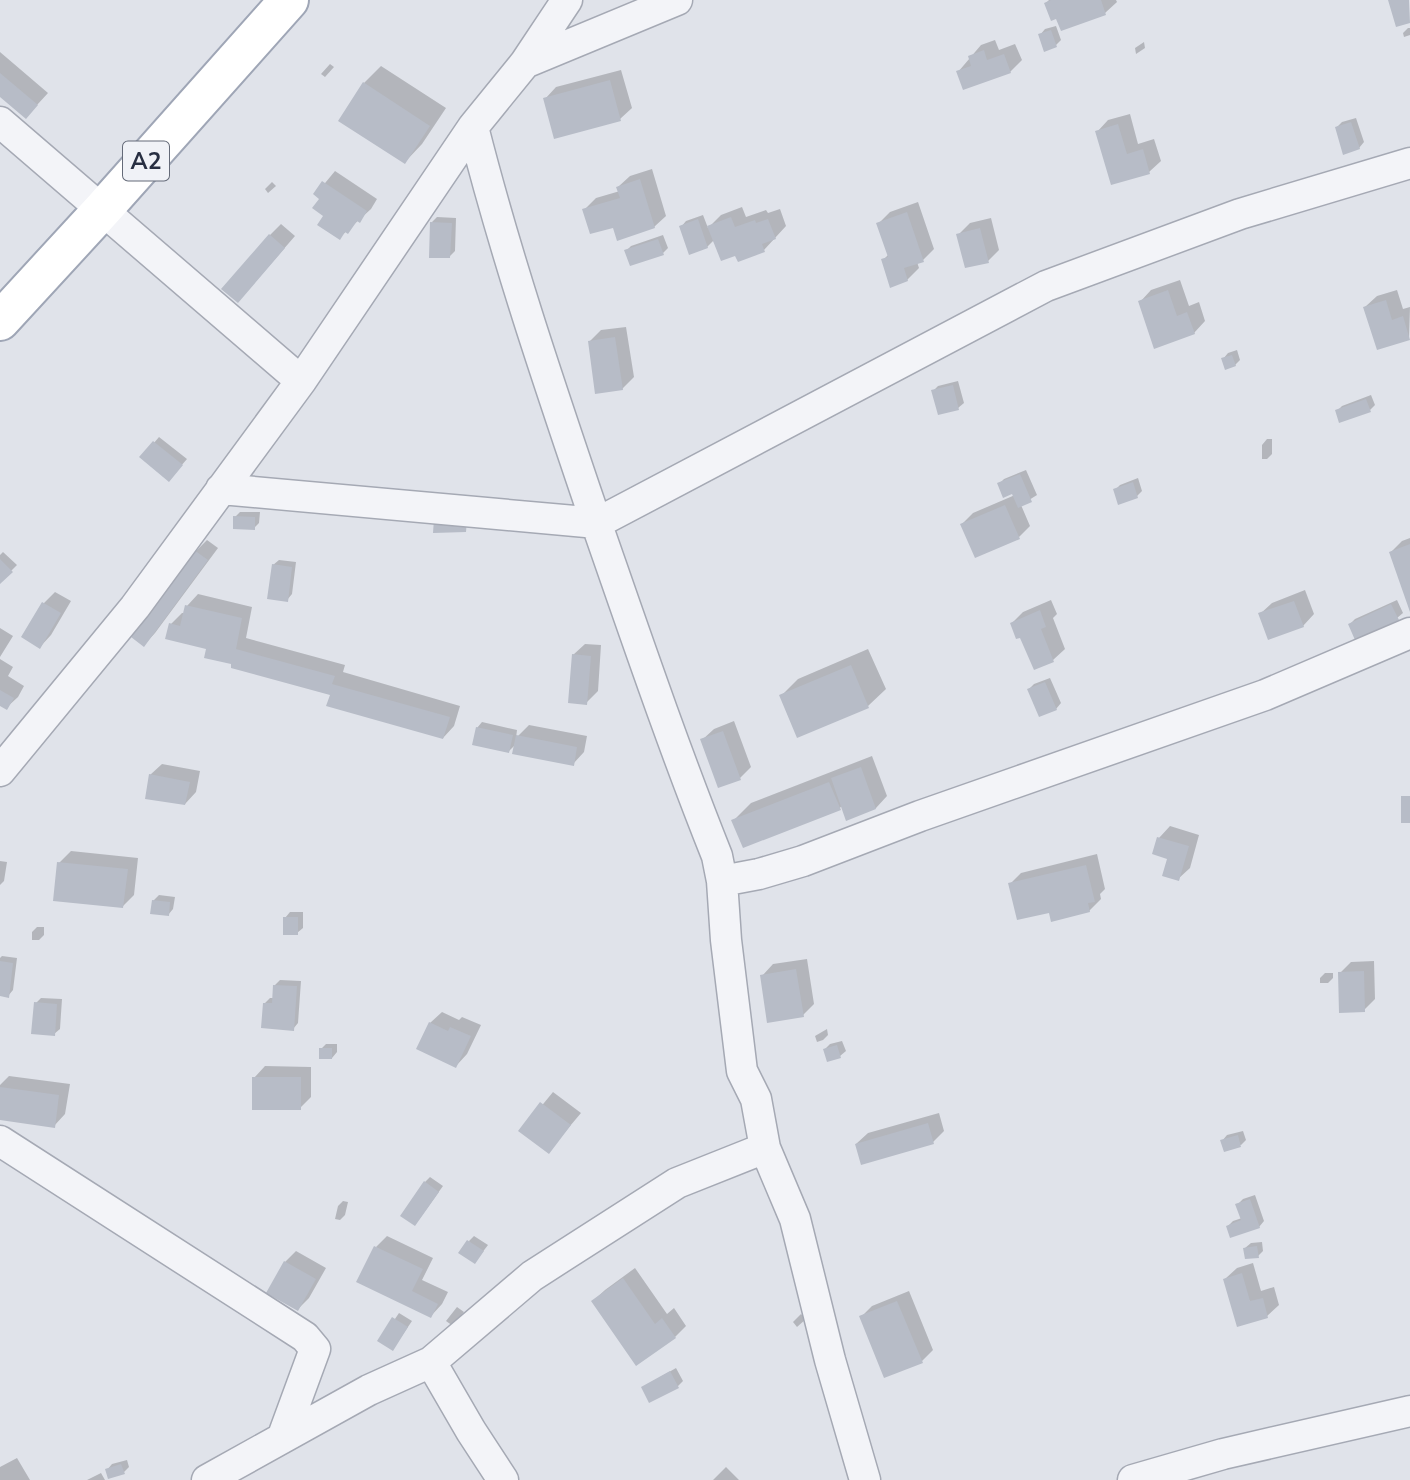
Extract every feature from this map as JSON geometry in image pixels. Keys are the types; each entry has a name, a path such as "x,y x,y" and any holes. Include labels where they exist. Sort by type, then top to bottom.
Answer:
{"main road":[{"name":"A2","path":"0,321 289,0"}],"street":[{"path":"0,771 135,607 301,381 473,127 525,64 567,0"},
{"path":"525,64 677,0"},
{"path":"0,122 301,381"},
{"path":"473,127 525,307 623,603 717,856 742,1071 756,1099 765,1148 795,1219 830,1360 865,1480"},
{"path":"221,489 597,523 1046,286 1240,214 1410,163"},
{"path":"722,881 803,861 1046,771 1265,695 1410,633"},
{"path":"0,1141 304,1337 315,1349 282,1436"},
{"path":"206,1480 369,1390 431,1362 531,1276 677,1183 765,1148"},
{"path":"431,1362 503,1480"},
{"path":"1133,1480 1223,1454 1410,1411"}],"building":[{"path":"1051,0 1101,0 1106,15 1061,31 1056,19 1051,21 1044,3"},
{"path":"1388,0 1409,0 1410,23 1396,27"},
{"path":"1051,30 1057,47 1044,52 1038,34"},
{"path":"984,50 987,60 1004,54 1011,73 963,90 956,71 971,66 968,56"},
{"path":"0,73 38,105 26,119 0,97"},
{"path":"610,80 621,121 554,139 543,98"},
{"path":"363,82 430,126 405,164 338,121"},
{"path":"1351,122 1360,149 1343,155 1335,127"},
{"path":"1118,124 1127,154 1143,149 1150,174 1111,185 1095,131"},
{"path":"640,179 655,228 617,241 613,228 590,234 582,209 620,198 616,187"},
{"path":"322,181 367,211 360,223 357,221 340,240 317,225 323,216 312,208 319,199 313,194"},
{"path":"907,212 924,262 904,268 908,281 890,288 881,259 888,257 876,223"},
{"path":"731,217 735,227 768,219 776,239 762,244 765,252 738,262 735,256 721,261 707,226"},
{"path":"698,219 708,248 689,255 679,226"},
{"path":"430,222 452,223 450,258 429,258"},
{"path":"980,228 989,263 965,268 956,234"},
{"path":"269,234 285,248 238,303 221,289"},
{"path":"658,239 664,255 630,266 624,250"},
{"path":"1168,290 1177,316 1187,312 1195,334 1154,349 1138,301"},
{"path":"1386,300 1392,320 1403,316 1410,340 1377,350 1363,307"},
{"path":"615,337 623,390 595,394 588,341"},
{"path":"1232,355 1236,366 1225,370 1221,358"},
{"path":"953,385 959,410 938,415 931,390"},
{"path":"1366,399 1371,412 1339,423 1335,410"},
{"path":"153,441 183,465 169,482 139,457"},
{"path":"1020,474 1032,502 1018,508 1012,494 1003,498 997,483"},
{"path":"1133,482 1138,498 1118,505 1113,489"},
{"path":"1005,505 1020,539 975,558 960,524"},
{"path":"233,516 255,517 255,530 233,529"},
{"path":"434,519 467,520 466,532 433,533"},
{"path":"1410,544 1410,612 1389,552"},
{"path":"194,550 208,560 144,647 131,637"},
{"path":"0,559 13,572 0,584"},
{"path":"272,564 292,567 288,602 267,599"},
{"path":"1294,601 1304,627 1268,640 1258,613"},
{"path":"42,602 61,613 40,649 21,637"},
{"path":"1391,604 1399,620 1355,640 1348,624"},
{"path":"185,605 242,618 236,649 335,676 332,684 450,717 443,739 326,706 330,695 231,668 231,664 204,658 206,649 165,639 169,623 180,626"},
{"path":"1040,610 1046,627 1041,629 1054,662 1034,670 1010,623"},
{"path":"572,654 591,656 587,705 568,703"},
{"path":"851,665 869,708 797,738 779,695"},
{"path":"1045,682 1057,710 1039,717 1027,689"},
{"path":"0,690 14,698 7,710 0,706"},
{"path":"476,727 513,735 509,753 472,745"},
{"path":"723,731 741,780 718,788 700,739"},
{"path":"516,735 577,747 574,766 512,754"},
{"path":"861,767 876,809 846,821 831,778"},
{"path":"149,774 190,782 185,805 145,799"},
{"path":"829,782 841,810 743,848 731,820"},
{"path":"1401,796 1410,796 1410,823 1401,823"},
{"path":"1157,837 1189,846 1179,881 1162,876 1167,859 1152,854"},
{"path":"57,862 128,869 123,908 53,901"},
{"path":"1086,865 1095,902 1088,903 1090,912 1051,922 1049,913 1017,920 1008,883"},
{"path":"152,900 170,902 169,916 150,914"},
{"path":"283,917 298,917 298,935 283,935"},
{"path":"0,961 13,963 9,998 0,996"},
{"path":"796,969 804,1017 767,1023 760,975"},
{"path":"1364,971 1365,1012 1339,1013 1338,972"},
{"path":"273,985 297,986 294,1031 261,1028 263,1003 272,1003"},
{"path":"34,1002 57,1004 55,1036 31,1034"},
{"path":"429,1022 448,1031 450,1027 471,1036 456,1068 416,1049"},
{"path":"837,1045 841,1058 827,1062 823,1049"},
{"path":"319,1048 332,1048 332,1059 319,1059"},
{"path":"252,1077 301,1077 301,1110 252,1110"},
{"path":"0,1087 59,1095 55,1128 0,1120"},
{"path":"540,1102 571,1125 549,1154 518,1131"},
{"path":"928,1123 934,1144 861,1165 855,1144"},
{"path":"1238,1135 1241,1147 1224,1152 1220,1140"},
{"path":"424,1181 439,1192 415,1226 400,1216"},
{"path":"1250,1199 1260,1228 1230,1238 1226,1226 1241,1220 1235,1204"},
{"path":"467,1240 484,1251 475,1264 458,1253"},
{"path":"374,1246 423,1269 412,1291 438,1304 431,1318 356,1282"},
{"path":"1257,1246 1259,1258 1245,1259 1243,1248"},
{"path":"284,1261 316,1279 298,1311 266,1293"},
{"path":"1242,1273 1250,1301 1263,1298 1268,1318 1237,1327 1223,1279"},
{"path":"623,1278 655,1324 662,1318 676,1338 636,1366 591,1301"},
{"path":"897,1301 923,1363 884,1378 859,1316"},
{"path":"392,1317 408,1327 393,1351 377,1341"},
{"path":"670,1371 679,1388 649,1403 641,1387"},
{"path":"121,1464 125,1474 108,1479 105,1469"}]}
